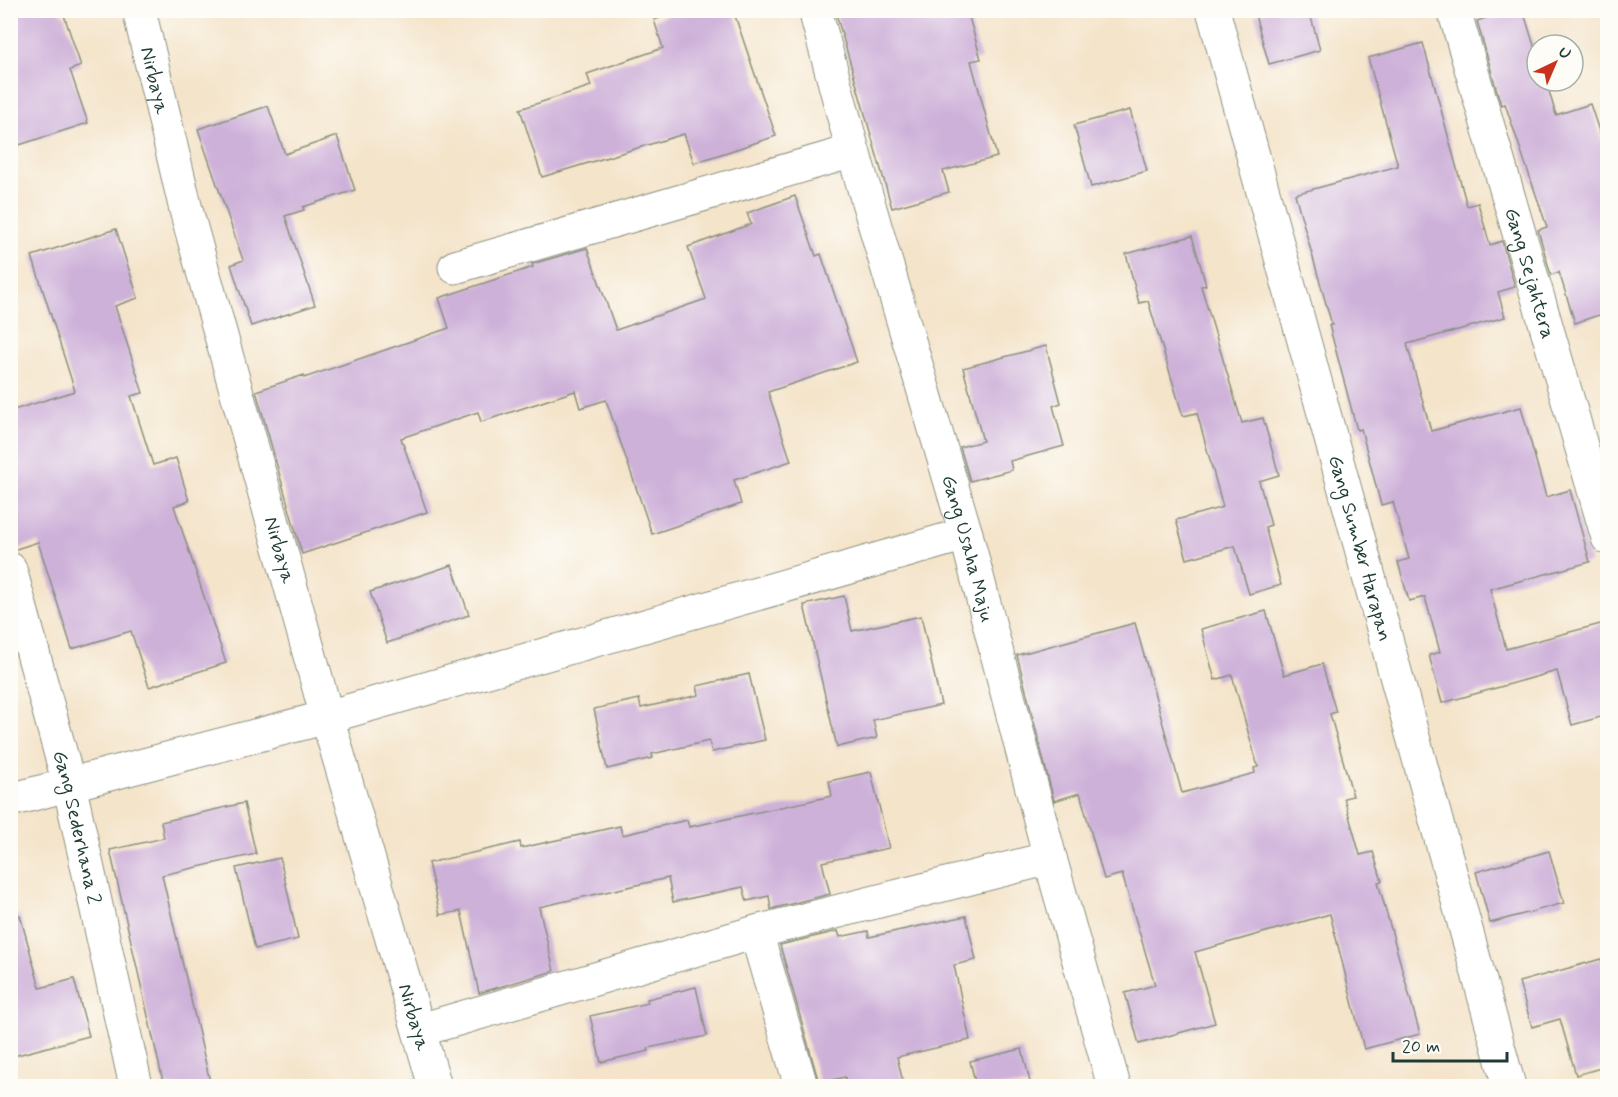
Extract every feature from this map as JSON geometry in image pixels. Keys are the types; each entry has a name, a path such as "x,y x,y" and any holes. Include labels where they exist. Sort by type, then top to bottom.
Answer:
{"street":[{"name":"Nirbaya","path":"139,10 186,210 327,717 435,1086"},
{"name":"Gang Usaha Maju","path":"815,10 853,151 966,534 1050,858 1114,1086"},
{"name":"Gang Sumber Harapan","path":"1213,10 1509,1086"},
{"name":"Gang Sejahtera","path":"1454,10 1608,538"},
{"path":"455,267 853,151"},
{"path":"10,800 327,717 966,534"},
{"name":"Gang Sederhana 2","path":"10,569 69,784 136,1086"},
{"path":"420,1030 756,932 1050,858"},
{"path":"756,932 801,1086"}],"building":[{"path":"10,10 56,10 64,15 81,66 70,70 88,123 19,145 10,120"},
{"path":"682,10 733,10 776,136 694,163 684,134 542,177 520,109 591,86 587,74 663,48 654,20"},
{"path":"835,10 967,10 981,59 971,61 997,157 943,171 949,192 892,208"},
{"path":"1273,10 1309,10 1320,50 1269,64 1255,15"},
{"path":"1509,10 1523,10 1530,33 1525,33 1525,93 1550,93 1556,115 1590,104 1608,158 1608,312 1575,323 1559,272 1551,275 1538,230 1547,227 1505,104 1501,105 1477,21"},
{"path":"1423,43 1467,206 1478,203 1490,245 1502,241 1515,287 1498,292 1505,317 1407,344 1431,431 1521,407 1546,497 1570,490 1590,562 1490,589 1506,649 1608,622 1608,715 1572,725 1557,671 1442,703 1429,655 1440,652 1425,597 1409,601 1398,562 1409,559 1393,502 1381,505 1361,429 1357,430 1329,325 1332,325 1295,194 1398,166 1368,58"},
{"path":"268,106 285,154 337,136 355,190 303,207 304,210 285,216 315,305 251,326 231,265 243,260 198,129"},
{"path":"1130,110 1147,171 1091,187 1074,125"},
{"path":"795,196 816,256 821,254 857,362 768,392 791,461 734,480 741,504 652,534 606,400 580,408 575,391 481,422 478,412 401,438 427,512 302,554 256,391 304,375 304,378 449,328 439,298 533,267 532,264 587,248 616,330 706,299 688,247 751,224 747,213"},
{"path":"116,229 138,298 115,306 143,393 131,396 153,465 176,458 189,501 174,506 226,663 149,687 131,631 72,649 38,542 10,551 10,411 75,391 32,256"},
{"path":"1192,236 1206,285 1201,286 1242,423 1263,418 1279,475 1259,481 1271,525 1265,527 1281,585 1249,594 1235,546 1187,559 1176,520 1223,507 1197,413 1183,416 1148,301 1139,303 1126,254"},
{"path":"1046,346 1061,403 1053,406 1064,446 1010,461 1012,470 970,481 960,447 983,441 963,368"},
{"path":"452,565 469,615 387,643 370,592"},
{"path":"844,596 852,631 921,616 941,705 873,720 877,738 837,747 804,605"},
{"path":"1266,611 1284,675 1322,664 1336,712 1330,714 1353,796 1344,798 1360,855 1373,852 1382,881 1378,882 1420,1034 1364,1049 1330,914 1195,952 1215,1023 1139,1044 1125,993 1155,985 1122,874 1104,879 1080,793 1054,801 1017,655 1135,623 1182,793 1255,773 1254,768 1258,767 1232,675 1215,680 1201,629"},
{"path":"749,674 765,740 712,752 709,741 652,754 653,758 607,769 594,709 639,699 641,708 699,695 697,686"},
{"path":"871,772 889,848 822,862 830,894 771,909 769,896 747,901 743,887 673,902 668,878 539,907 554,971 479,993 461,911 440,915 428,863 520,842 521,848 620,826 622,835 687,820 689,827 832,796 829,781"},
{"path":"244,803 256,854 162,875 211,1086 164,1086 110,850 164,838 161,822"},
{"path":"1549,851 1564,903 1490,923 1476,872"},
{"path":"280,858 298,939 255,949 236,868"},
{"path":"20,915 40,988 74,979 89,1036 10,1057 10,916"},
{"path":"966,916 976,960 954,965 970,1040 897,1057 904,1086 847,1086 845,1077 819,1083 780,945 838,931 840,937 868,931 869,937"},
{"path":"1601,959 1608,982 1608,1066 1576,1075 1560,1019 1532,1027 1519,982"},
{"path":"696,987 707,1036 648,1048 649,1051 601,1062 590,1016 648,1003 647,999"},
{"path":"1022,1049 1031,1086 976,1086 970,1061"}]}
